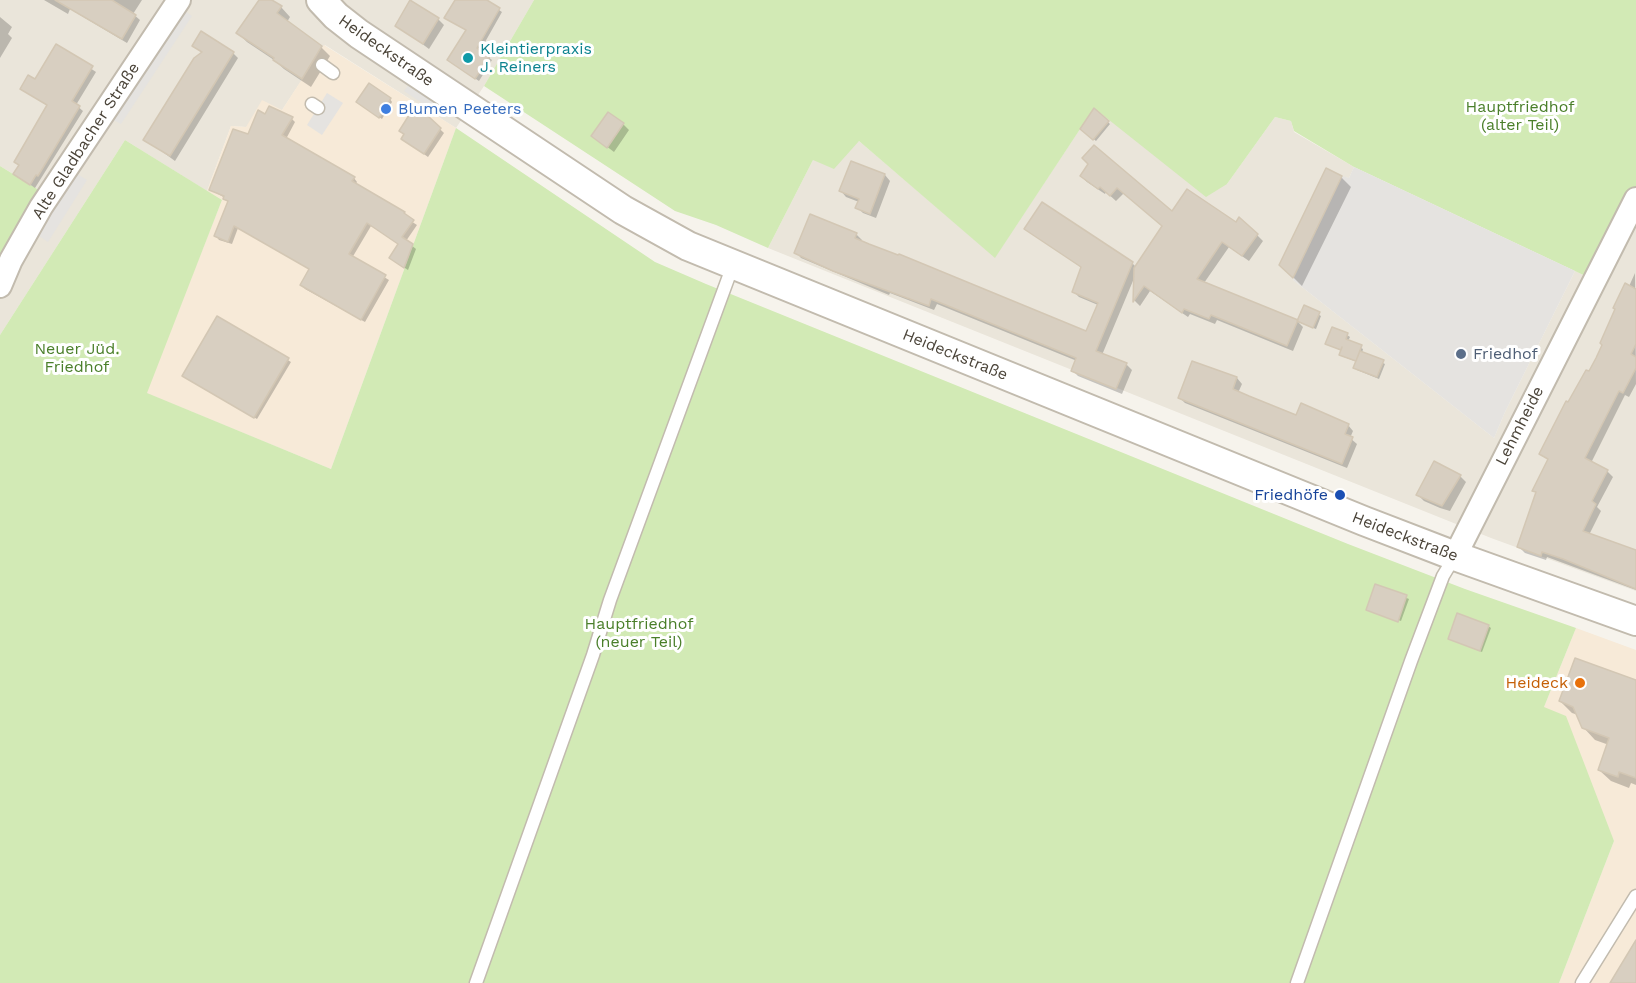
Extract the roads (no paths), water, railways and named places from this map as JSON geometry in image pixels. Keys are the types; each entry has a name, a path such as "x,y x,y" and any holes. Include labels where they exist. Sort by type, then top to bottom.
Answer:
{"street":[{"name":"Alte Gladbacher Straße","path":"0,285 11,260 41,207 179,0"},
{"name":"Heideckstraße","path":"321,0 336,16 359,34 623,210 667,236 733,265 1455,556 1636,621"},
{"name":"Lehmheide","path":"1455,556 1628,236 1636,199"}],"lane":[{"path":"322,65 333,73"},
{"path":"476,983 593,655 610,600 733,265"},
{"path":"1297,983 1411,661 1443,576 1455,556"},
{"path":"1582,983 1636,896"}],"place":[{"name":"Kleintierpraxis J. Reiners","path":"468,58"},
{"name":"Blumen Peeters","path":"386,109"},
{"name":"Friedhof","path":"1461,354"},
{"name":"Friedhöfe","path":"1340,495"},
{"name":"Heideck","path":"1580,683"}],"park label":[{"name":"Hauptfriedhof (alter Teil)","path":"1520,116"},
{"name":"Neuer Jüd. Friedhof","path":"77,358"},
{"name":"Hauptfriedhof (neuer Teil)","path":"639,633"}]}
